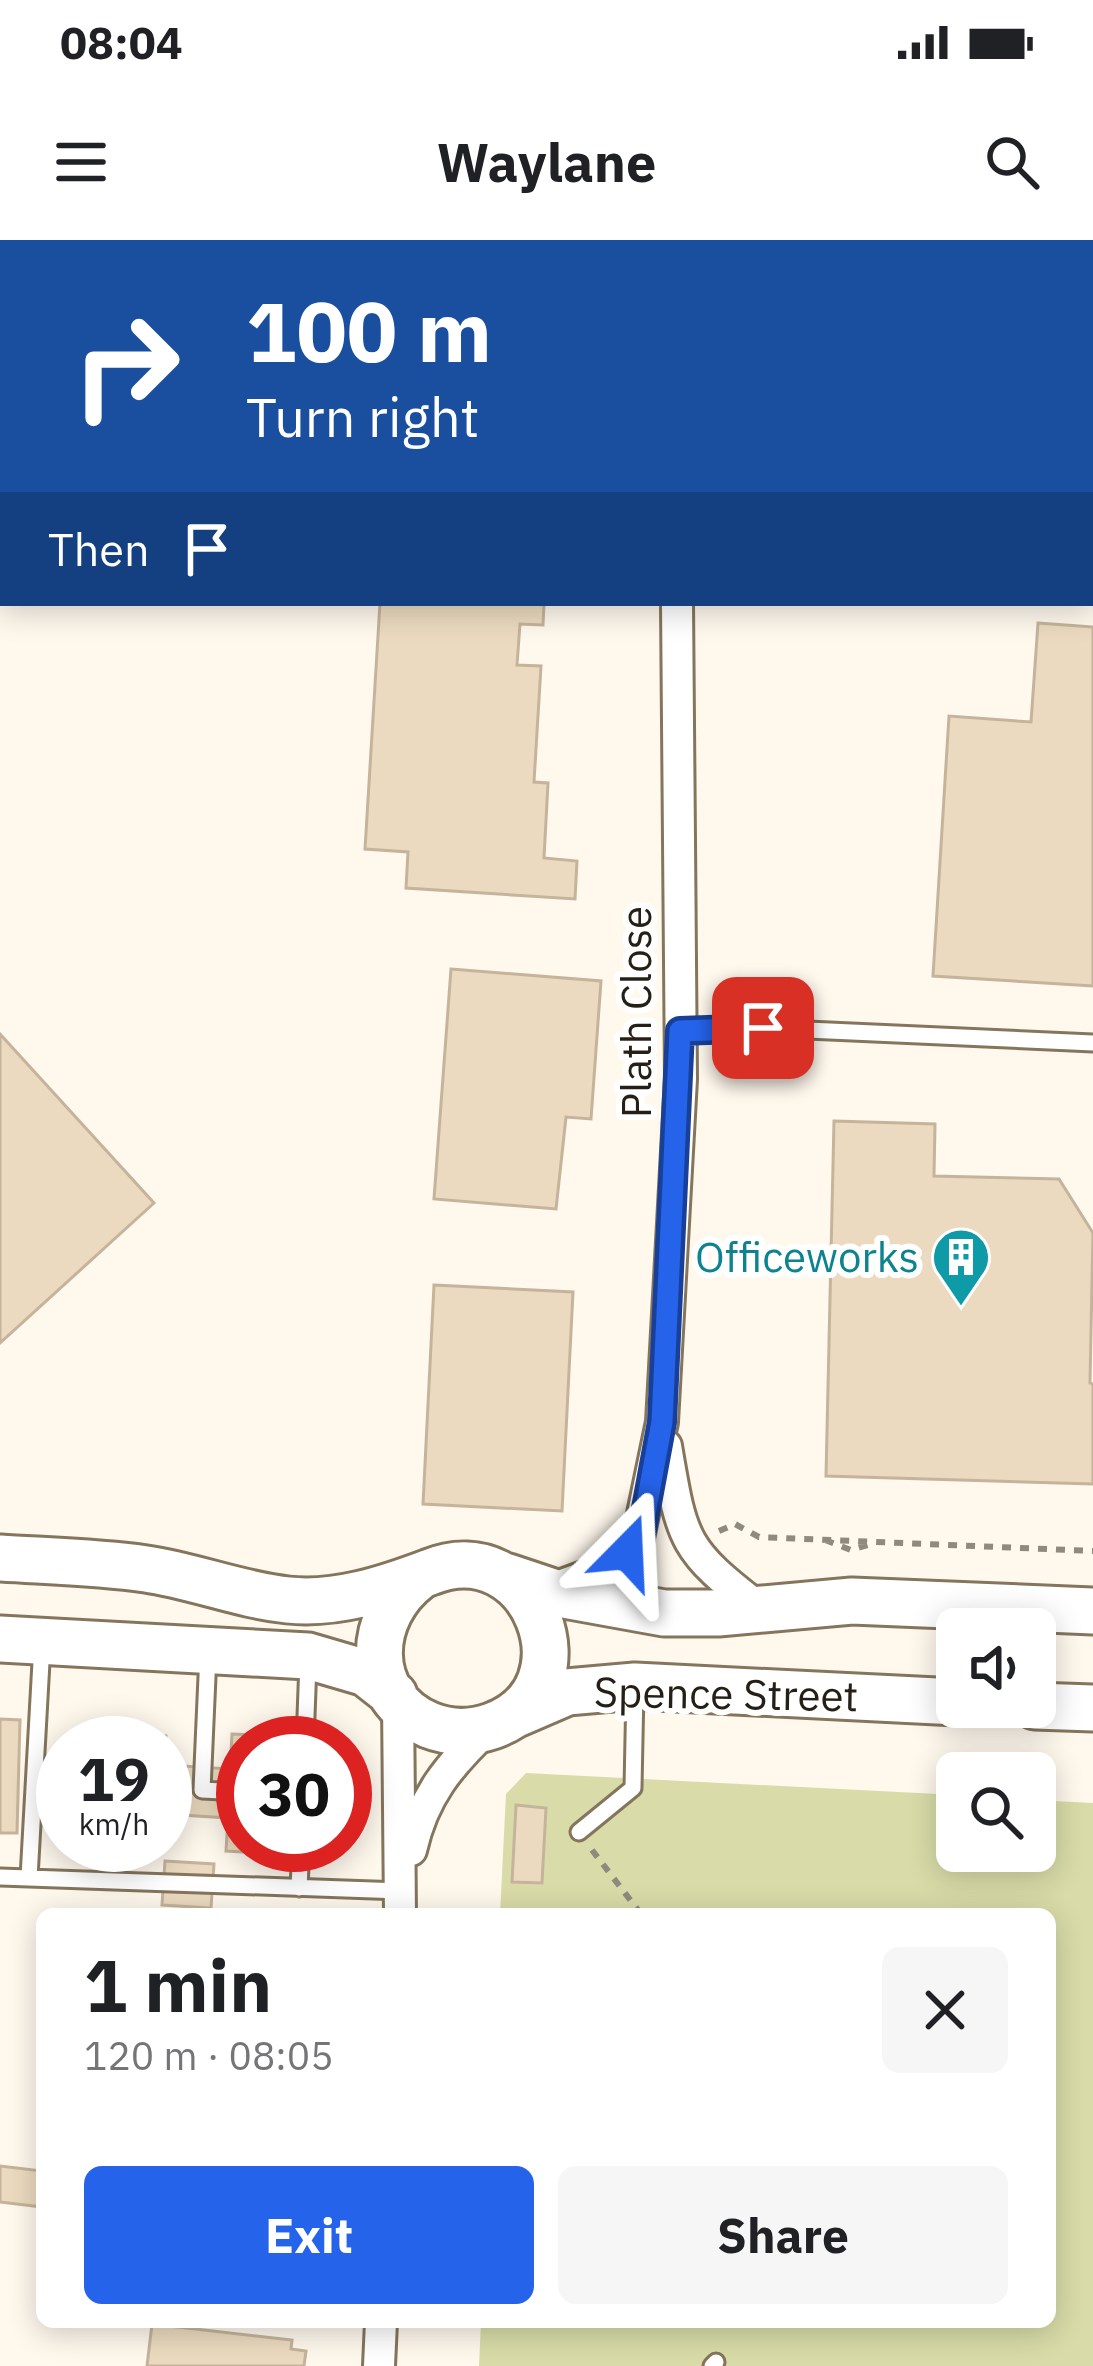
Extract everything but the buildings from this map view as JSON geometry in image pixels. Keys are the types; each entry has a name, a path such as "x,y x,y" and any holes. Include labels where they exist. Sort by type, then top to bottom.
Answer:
{"street":[{"name":"Plath Close","path":"542,1588 563,1587 595,1574 619,1559 638,1538 662,1422 680,1031 676,606"},
{"name":"Plath Close","path":"662,1422 687,1540 703,1562 760,1608"},
{"name":"Spence Street","path":"0,1558 145,1568 304,1601 350,1597 460,1565 488,1569 542,1588 664,1613 875,1601 1093,1612"},
{"name":"Spence Street","path":"488,1569 513,1582 532,1603 545,1642 538,1682 523,1705 495,1725"},
{"path":"401,1903 396,1698 382,1671 381,1630 390,1606 419,1576"},
{"path":"875,1601 936,1615"},
{"path":"1056,1635 1093,1636"},
{"name":"Spence Street","path":"21,1640 308,1656 366,1673 417,1718 464,1731 495,1725 567,1692 635,1686 936,1701"},
{"path":"1056,1707 1093,1708"},
{"path":"401,1903 427,1797 452,1762 495,1725"},
{"path":"379,2366 381,2328"}],"lane":[{"path":"680,1031 763,1028 1093,1043"},
{"path":"21,1640 29,1878"},
{"path":"208,1648 202,1790 216,1791"},
{"path":"305,1716 308,1656"},
{"path":"579,1832 633,1788 635,1686"},
{"path":"299,1888 300,1872"},
{"path":"0,1876 299,1888 401,1903"}],"path":[{"path":"715,1533 735,1523 760,1537 819,1538 851,1550 885,1541 1093,1551"},
{"path":"579,1832 636,1908"}],"green space":[{"path":"526,1773 936,1794 936,1872 1056,1872 1056,1801 1093,1803 1093,2366 479,2366 481,2328 1056,2328 1056,1908 500,1908 506,1794"}],"place":[{"name":"Officeworks","path":"961,1308"}],"route":[{"path":"627,1552 642,1530 662,1422 680,1031 763,1028"}]}
